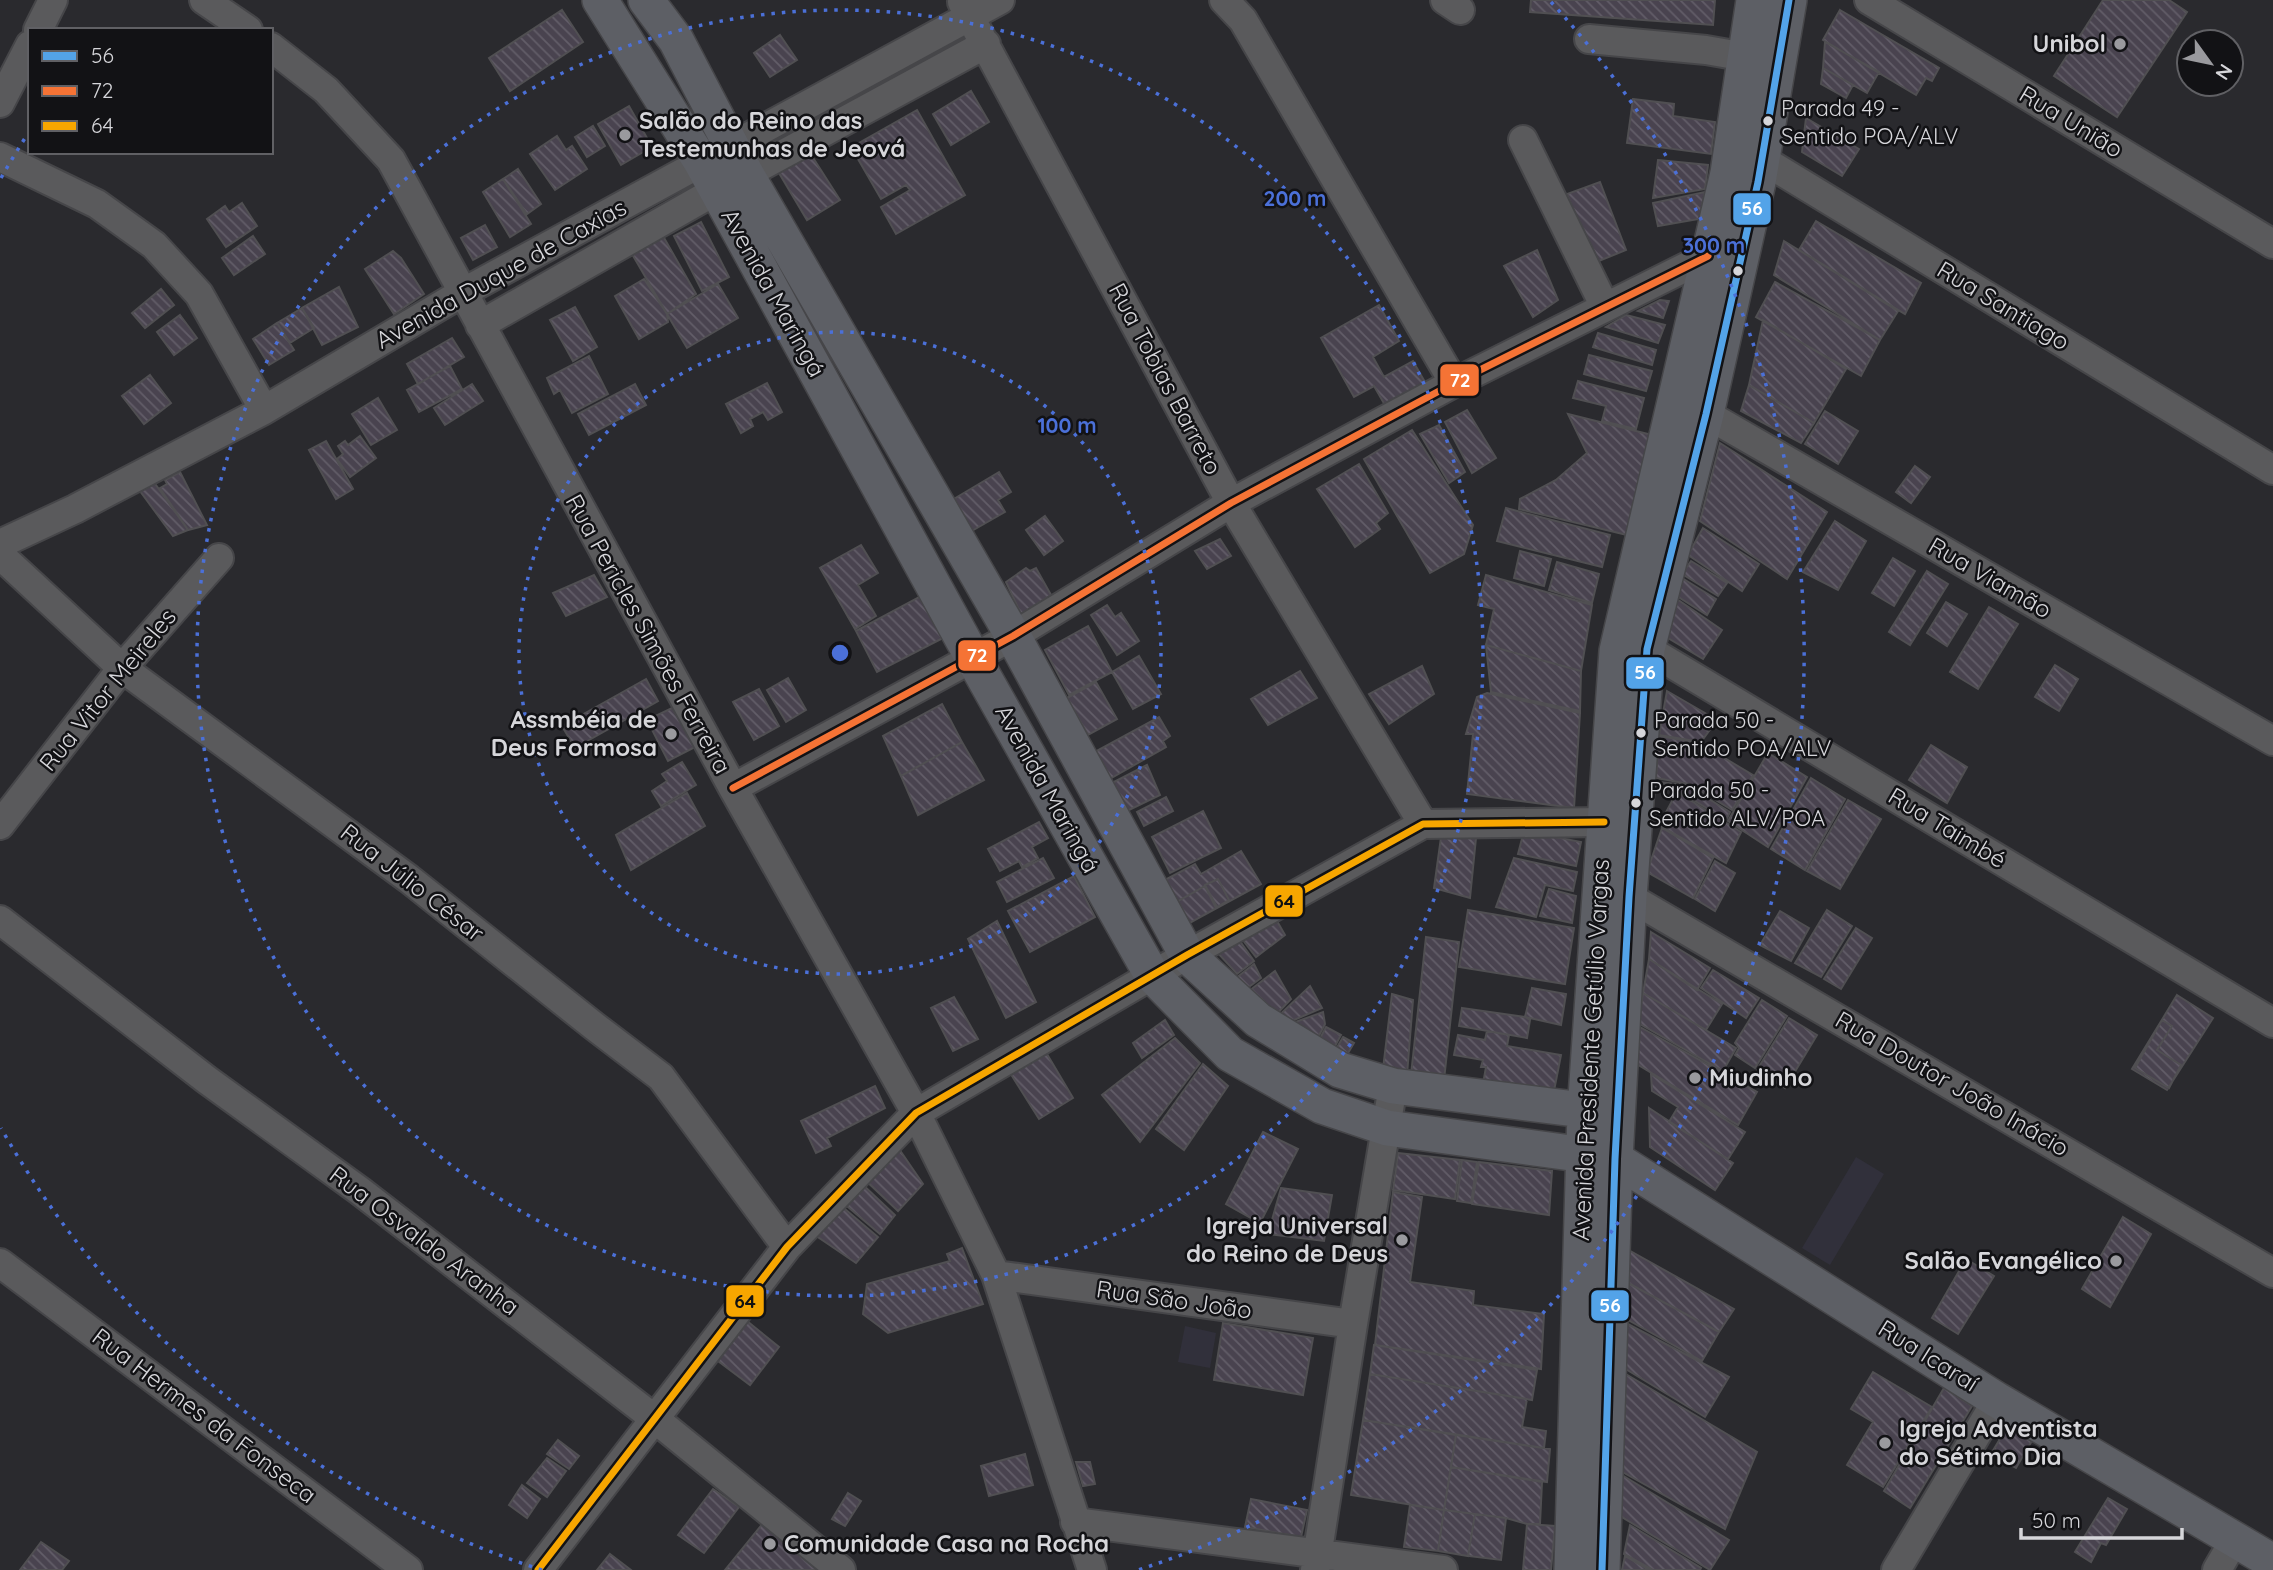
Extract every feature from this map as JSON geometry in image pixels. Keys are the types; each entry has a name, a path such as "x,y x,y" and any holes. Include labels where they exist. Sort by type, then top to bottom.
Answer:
{"main road":[{"name":"Avenida Maringá","path":"600,0 724,168 1013,636 1187,955 1258,1020 1340,1070 1393,1086 1602,1112"},
{"name":"Avenida Maringá","path":"646,0 676,40 724,168 973,658 1152,975 1230,1054 1322,1106 1387,1129 1599,1157"},
{"name":"Avenida Presidente Getúlio Vargas","path":"1572,1570 1602,1112 1629,897 1634,643 1707,256 1748,151 1746,57 1755,0"},
{"name":"Avenida Presidente Getúlio Vargas","path":"1602,1112 1604,822 1617,651 1634,643 1706,414 1748,151 1789,0"},
{"name":"Avenida Presidente Getúlio Vargas","path":"1599,1157 1602,1570"},
{"name":"Rua Icaraí","path":"1599,1157 1997,1400 2273,1562"}],"street":[{"path":"38,28 53,0"},
{"path":"204,0 245,28"},
{"name":"Avenida Duque de Caxias","path":"480,326 966,8 1000,0"},
{"path":"1224,0 1243,20 1454,383"},
{"name":"Rua União","path":"1869,0 2273,244"},
{"name":"Rua Tobias Barreto","path":"966,8 1231,503 1423,824"},
{"path":"1589,39 1706,50 1746,57"},
{"name":"Avenida Duque de Caxias","path":"0,544 75,509 264,410 462,293 986,44"},
{"path":"0,103 28,49"},
{"name":"Rua Pericles Simões Ferreira","path":"273,49 326,90 391,160 733,788 916,1113 996,1275 1092,1570"},
{"path":"1523,141 1605,307"},
{"name":"Rua Santiago","path":"1748,151 2273,470"},
{"path":"0,158 97,204 154,245 199,294 264,410"},
{"path":"733,788 1013,636 1231,503 1454,383 1707,256"},
{"name":"Rua Viamão","path":"1706,414 2273,741"},
{"name":"Rua Júlio César","path":"0,555 122,668 409,879 661,1077 788,1247"},
{"name":"Rua Vitor Meireles","path":"0,825 122,668 219,558"},
{"name":"Rua Taimbé","path":"1634,643 2273,1023"},
{"path":"538,1570 788,1247 916,1113 1187,955 1423,824 1604,822"},
{"name":"Rua Doutor João Inácio","path":"1629,897 2273,1273"},
{"name":"Rua Osvaldo Aranha","path":"0,920 207,1080 360,1191 655,1419 841,1570"},
{"path":"1316,1561 1393,1086"},
{"name":"Rua Hermes da Fonseca","path":"0,1262 408,1570"},
{"name":"Rua São João","path":"996,1275 1353,1325"},
{"path":"1896,1570 1997,1400"},
{"path":"1075,1522 1316,1561 1443,1570"},
{"path":"2217,1570 2235,1539"}],"shaded area":[{"path":"1856,1157 1884,1174 1830,1265 1802,1248"},
{"path":"1185,1326 1216,1333 1210,1368 1178,1362"}],"building":[{"path":"1531,0 1715,0 1713,25 1530,12"},
{"name":"Unibol","path":"2103,0 2169,0 2187,12 2117,117 2054,76"},
{"path":"562,10 583,42 510,91 489,58"},
{"path":"1840,10 1939,68 1932,81 1926,78 1916,95 1823,40"},
{"path":"780,35 797,60 770,77 754,53"},
{"path":"1825,42 1879,72 1867,93 1823,68"},
{"path":"1823,68 1853,85 1846,98 1821,84"},
{"path":"971,91 989,122 951,145 933,114"},
{"path":"1633,99 1674,104 1673,116 1715,122 1711,154 1627,143"},
{"name":"Salão do Reino das Testemunhas de Jeová","path":"629,106 652,147 621,165 598,124"},
{"path":"917,110 965,195 896,234 881,207 910,190 906,185 881,199 854,152 861,148 859,143"},
{"path":"1806,118 1859,149 1842,176 1802,152"},
{"path":"593,126 605,146 587,157 575,137"},
{"path":"557,136 566,150 572,146 587,169 555,190 530,154"},
{"path":"810,153 840,200 807,220 779,173"},
{"path":"1658,160 1708,165 1705,189 1653,198"},
{"path":"518,169 541,204 527,214 503,179"},
{"path":"503,179 531,224 510,237 483,192"},
{"path":"1600,182 1626,250 1594,263 1567,194"},
{"path":"1705,192 1699,219 1658,226 1653,203"},
{"path":"242,203 257,226 226,247 207,219 225,206 229,212"},
{"path":"1816,221 1921,283 1905,314 1799,250"},
{"path":"701,222 729,277 702,291 674,236"},
{"path":"485,225 497,247 473,260 461,238"},
{"path":"253,236 265,254 234,275 222,258"},
{"path":"663,236 696,294 667,314 632,254"},
{"path":"1784,241 1898,311 1880,340 1774,275"},
{"path":"1537,250 1558,300 1533,317 1504,266"},
{"path":"393,251 401,258 424,294 394,314 365,269"},
{"path":"644,279 667,314 668,322 639,339 615,296"},
{"path":"1775,282 1880,340 1861,376 1756,317"},
{"path":"718,284 738,318 687,348 667,314"},
{"path":"339,287 358,327 322,345 302,308"},
{"path":"161,289 174,305 145,328 132,313"},
{"path":"1660,300 1669,301 1663,318 1638,311"},
{"path":"1379,305 1399,341 1373,357 1384,377 1413,361 1426,384 1386,407 1374,386 1354,397 1321,338"},
{"path":"575,307 597,347 573,361 550,320"},
{"path":"302,308 314,328 290,343 277,323"},
{"path":"180,315 197,338 174,355 157,332"},
{"path":"1626,315 1665,325 1658,343 1606,327"},
{"path":"1763,320 1846,369 1814,423 1749,385"},
{"path":"277,323 294,350 269,365 253,339"},
{"path":"1598,333 1656,350 1652,365 1593,347"},
{"path":"452,338 464,357 418,384 407,364"},
{"path":"1589,355 1652,371 1646,391 1584,374"},
{"path":"589,356 608,394 572,413 560,390 554,394 547,378"},
{"path":"450,366 462,389 419,412 407,390"},
{"path":"150,375 171,403 144,424 122,396"},
{"path":"1578,381 1644,398 1636,429 1602,421 1606,406 1573,398"},
{"path":"767,383 782,412 768,420 763,412 750,419 753,426 741,433 726,404"},
{"path":"472,384 483,401 445,425 434,408"},
{"path":"635,384 646,405 589,435 578,414"},
{"path":"1749,385 1814,423 1801,443 1741,411"},
{"path":"378,398 397,430 371,445 352,414"},
{"path":"1467,410 1496,458 1472,473 1445,422"},
{"path":"1825,411 1858,431 1838,464 1805,444"},
{"path":"1568,414 1652,435 1627,535 1519,509 1520,499 1556,480 1587,453"},
{"path":"1439,425 1465,472 1449,483 1420,434"},
{"path":"1412,430 1473,525 1464,554 1430,573 1364,459"},
{"path":"360,436 376,458 350,477 337,459 343,454 338,446 345,441 348,445"},
{"path":"326,441 353,489 336,499 309,450"},
{"path":"1720,443 1827,512 1787,579 1700,521"},
{"path":"1359,464 1388,513 1376,523 1380,529 1355,547 1317,489"},
{"path":"1915,466 1930,477 1911,503 1896,492"},
{"path":"180,472 207,525 188,530 160,488 167,484 165,480"},
{"path":"999,472 1011,492 998,500 1005,512 970,532 952,500"},
{"path":"151,478 188,530 173,536 137,487"},
{"path":"1506,508 1610,535 1602,567 1497,541"},
{"path":"1045,516 1063,541 1044,555 1026,530"},
{"path":"1835,521 1866,541 1838,590 1803,572"},
{"path":"1703,528 1759,564 1742,591 1688,555"},
{"path":"1220,539 1231,556 1207,569 1195,551"},
{"path":"861,545 878,573 858,585 876,616 855,629 820,568"},
{"path":"1520,551 1551,559 1544,586 1514,578"},
{"path":"1893,558 1915,571 1894,606 1872,593"},
{"path":"1691,561 1727,583 1718,596 1682,574"},
{"path":"1557,562 1599,574 1592,603 1549,590"},
{"path":"1026,568 1030,571 1036,568 1051,595 1021,614 1006,582"},
{"path":"1927,571 1948,584 1910,645 1889,632"},
{"path":"594,575 607,597 566,616 553,593"},
{"path":"1486,575 1592,605 1581,671 1486,645 1494,609 1478,605"},
{"path":"1682,578 1716,599 1707,615 1672,593"},
{"path":"921,596 943,638 877,672 856,631"},
{"path":"1674,597 1722,630 1703,659 1663,635"},
{"path":"1946,602 1967,614 1947,646 1927,633"},
{"path":"1107,605 1115,617 1121,613 1139,641 1117,655 1091,615"},
{"path":"1989,607 2018,624 1978,689 1950,672"},
{"path":"1088,626 1112,672 1069,695 1045,650"},
{"path":"1486,645 1581,671 1580,711 1491,692"},
{"path":"1139,656 1161,694 1133,709 1112,672"},
{"path":"2055,665 2078,679 2059,711 2035,697"},
{"path":"1422,666 1434,694 1389,724 1369,694"},
{"path":"1300,671 1317,698 1268,725 1251,699"},
{"path":"788,678 806,710 786,722 767,690"},
{"path":"646,679 658,701 575,748 562,726"},
{"path":"1096,682 1117,719 1088,735 1067,698"},
{"path":"759,689 779,726 754,740 733,702"},
{"path":"1667,691 1717,720 1701,742 1659,735"},
{"path":"1487,693 1580,713 1574,808 1467,794 1473,734 1466,734 1477,697"},
{"path":"942,704 962,742 901,776 883,736"},
{"name":"Assmbéia de Deus Formosa","path":"674,707 695,747 668,761 647,720"},
{"path":"1159,717 1170,736 1163,741 1166,747 1108,780 1093,753"},
{"path":"1659,736 1699,743 1753,775 1732,810 1689,784 1656,778"},
{"path":"962,742 984,780 918,815 901,776"},
{"path":"1931,745 1967,767 1947,803 1909,780"},
{"path":"1768,753 1807,777 1768,847 1728,821"},
{"path":"682,762 696,785 661,806 652,791 667,781 662,774"},
{"path":"1147,765 1160,795 1123,813 1108,785"},
{"path":"1811,778 1845,799 1805,870 1771,849"},
{"path":"1659,782 1686,785 1730,812 1726,820"},
{"path":"1677,792 1741,832 1726,863 1659,825"},
{"path":"687,793 705,826 631,870 616,835"},
{"path":"1166,797 1173,811 1144,826 1137,812"},
{"path":"1848,800 1881,819 1840,889 1807,871"},
{"path":"1203,811 1221,848 1170,873 1152,837"},
{"path":"1039,822 1048,838 1032,847 1038,858 1022,867 1019,861 1000,871 988,849"},
{"path":"1662,828 1713,858 1693,898 1647,872"},
{"path":"1442,830 1476,838 1470,898 1434,888"},
{"path":"1524,831 1581,842 1576,866 1518,854"},
{"path":"1241,851 1261,884 1186,925 1163,881 1195,864 1201,874"},
{"path":"1043,858 1054,878 1007,902 997,882"},
{"path":"1514,858 1577,872 1573,891 1545,885 1536,917 1496,907"},
{"path":"1715,861 1735,873 1715,911 1695,899"},
{"path":"1074,876 1095,917 1030,952 1008,911"},
{"path":"1218,879 1229,900 1217,907 1205,885"},
{"path":"1205,886 1216,908 1186,925 1175,903"},
{"path":"1549,889 1576,896 1572,923 1540,916"},
{"path":"1468,910 1574,928 1565,984 1459,967"},
{"path":"1827,910 1852,926 1821,977 1795,963"},
{"path":"1780,911 1809,928 1791,961 1760,945"},
{"path":"1273,914 1285,935 1256,957 1239,935"},
{"path":"997,921 1036,1002 1006,1018 968,939"},
{"path":"1856,928 1872,938 1841,989 1824,979"},
{"path":"1651,932 1710,968 1697,990 1649,959"},
{"path":"1237,937 1254,961 1237,974 1216,951"},
{"path":"1426,937 1459,942 1444,1080 1411,1075"},
{"path":"1649,959 1722,1004 1706,1030 1643,993"},
{"path":"1254,964 1261,978 1238,995 1227,985"},
{"path":"1713,970 1759,998 1746,1018 1701,988"},
{"path":"1275,971 1291,999 1268,1023 1240,998"},
{"path":"1310,986 1322,1008 1287,1023 1270,1024"},
{"path":"1532,988 1566,994 1561,1025 1525,1017"},
{"path":"1643,993 1736,1048 1723,1071 1638,1023"},
{"path":"1392,994 1413,1000 1407,1075 1383,1069"},
{"path":"2177,995 2213,1018 2167,1090 2132,1069"},
{"path":"954,997 978,1039 953,1051 931,1008"},
{"path":"1762,1000 1787,1016 1755,1068 1735,1055 1739,1048 1735,1043"},
{"path":"1462,1008 1525,1017 1530,1020 1527,1038 1459,1026"},
{"path":"1323,1012 1325,1024 1312,1049 1290,1024"},
{"path":"1789,1018 1817,1035 1785,1088 1757,1070"},
{"path":"1165,1020 1174,1035 1142,1058 1133,1043"},
{"path":"2162,1020 2172,1026 2157,1050 2181,1065 2169,1088 2135,1068"},
{"path":"1326,1027 1341,1035 1328,1059 1314,1050"},
{"name":"Miudinho","path":"1640,1027 1757,1092 1738,1125 1635,1063"},
{"path":"1487,1031 1509,1035 1507,1046 1561,1055 1553,1096 1483,1084 1486,1067 1481,1067 1483,1060 1454,1055 1458,1035 1485,1040"},
{"path":"1343,1037 1354,1043 1341,1065 1331,1058"},
{"path":"1175,1038 1200,1063 1140,1142 1102,1095"},
{"path":"1044,1049 1073,1098 1039,1119 1007,1068"},
{"path":"1203,1064 1228,1086 1184,1150 1156,1129"},
{"path":"1651,1074 1745,1132 1728,1159 1669,1122 1678,1107 1652,1091"},
{"path":"875,1086 885,1108 827,1138 831,1146 816,1153 801,1121"},
{"path":"1649,1108 1733,1163 1715,1190 1650,1147"},
{"path":"1263,1132 1298,1149 1260,1223 1226,1204"},
{"path":"897,1146 923,1184 898,1211 864,1179"},
{"path":"1398,1153 1460,1160 1455,1199 1393,1190"},
{"path":"1462,1160 1477,1162 1471,1203 1457,1201"},
{"path":"1479,1162 1552,1171 1549,1215 1472,1204"},
{"path":"861,1183 895,1215 880,1234 842,1202"},
{"path":"1281,1188 1332,1195 1324,1241 1268,1234"},
{"name":"Igreja Universal do Reino de Deus","path":"1393,1192 1422,1197 1410,1282 1474,1291 1473,1305 1544,1314 1541,1369 1375,1345"},
{"path":"839,1204 878,1237 856,1263 812,1233"},
{"name":"Salão Evangélico","path":"2123,1217 2151,1234 2110,1307 2082,1289"},
{"path":"962,1248 983,1304 888,1333 863,1314 867,1284 950,1261 947,1254"},
{"path":"1625,1248 1734,1309 1719,1332 1628,1283"},
{"path":"1966,1259 1994,1276 1958,1334 1932,1318"},
{"path":"1628,1283 1719,1332 1702,1361 1621,1316"},
{"path":"747,1321 779,1347 750,1385 718,1361"},
{"path":"1622,1321 1729,1377 1705,1417 1619,1365"},
{"path":"1223,1323 1313,1338 1303,1395 1214,1380"},
{"path":"1374,1345 1537,1370 1532,1400 1370,1374"},
{"path":"1619,1370 1757,1452 1725,1529 1617,1469"},
{"name":"Igreja Adventista do Sétimo Dia","path":"1873,1372 1932,1407 1883,1487 1847,1465 1873,1422 1851,1409"},
{"path":"1370,1374 1527,1399 1522,1427 1546,1431 1544,1448 1363,1420"},
{"path":"1944,1388 1972,1406 1910,1508 1884,1491"},
{"path":"2012,1419 2036,1434 2016,1468 1991,1454"},
{"path":"1363,1420 1456,1435 1444,1510 1351,1495"},
{"path":"1456,1435 1550,1449 1547,1482 1451,1467"},
{"path":"558,1440 579,1456 569,1469 547,1454"},
{"path":"1025,1454 1033,1485 989,1496 981,1466"},
{"path":"547,1458 566,1471 547,1497 527,1483"},
{"path":"1076,1462 1090,1462 1095,1484 1083,1486"},
{"path":"1451,1467 1542,1482 1540,1524 1444,1510"},
{"path":"1617,1472 1729,1540 1710,1570 1615,1513"},
{"path":"522,1485 540,1499 527,1518 509,1505"},
{"path":"713,1489 739,1507 704,1553 678,1535"},
{"path":"848,1493 861,1501 845,1526 832,1519"},
{"path":"2108,1498 2127,1509 2106,1545 2101,1543 2091,1562 2075,1552"},
{"path":"1251,1499 1307,1510 1301,1537 1245,1527"},
{"path":"1410,1505 1444,1510 1438,1551 1404,1547"},
{"path":"1444,1510 1475,1514 1468,1556 1438,1551"},
{"path":"1475,1514 1506,1518 1501,1560 1468,1556"},
{"name":"Comunidade Casa na Rocha","path":"764,1522 819,1570 725,1570"},
{"path":"1527,1524 1555,1526 1551,1570 1523,1570"},
{"path":"1630,1525 1701,1568 1700,1570 1653,1570 1624,1554"},
{"path":"41,1542 69,1561 62,1570 20,1570"},
{"path":"610,1554 631,1570 597,1570"},
{"path":"1625,1556 1649,1570 1622,1570"}],"transit line":[{"name":"56","path":"1602,1570 1615,1159 1629,897 1647,649 1706,414 1758,182 1789,0"},
{"name":"72","path":"733,788 1013,636 1231,503 1454,383 1708,256"},
{"name":"64","path":"538,1570 787,1247 916,1113 1187,955 1423,824 1604,822"}],"place":[{"name":"Unibol","path":"2120,44"},
{"name":"Parada 49 - Sentido POA/ALV","path":"1768,121"},
{"name":"Salão do Reino das Testemunhas de Jeová","path":"625,135"},
{"name":"Parada 50 - Sentido POA/ALV","path":"1641,733"},
{"name":"Assmbéia de Deus Formosa","path":"671,734"},
{"name":"Parada 50 - Sentido ALV/POA","path":"1636,803"},
{"name":"Miudinho","path":"1695,1078"},
{"name":"Igreja Universal do Reino de Deus","path":"1402,1240"},
{"name":"Salão Evangélico","path":"2116,1261"},
{"name":"Igreja Adventista do Sétimo Dia","path":"1885,1443"},
{"name":"Comunidade Casa na Rocha","path":"770,1544"}]}
